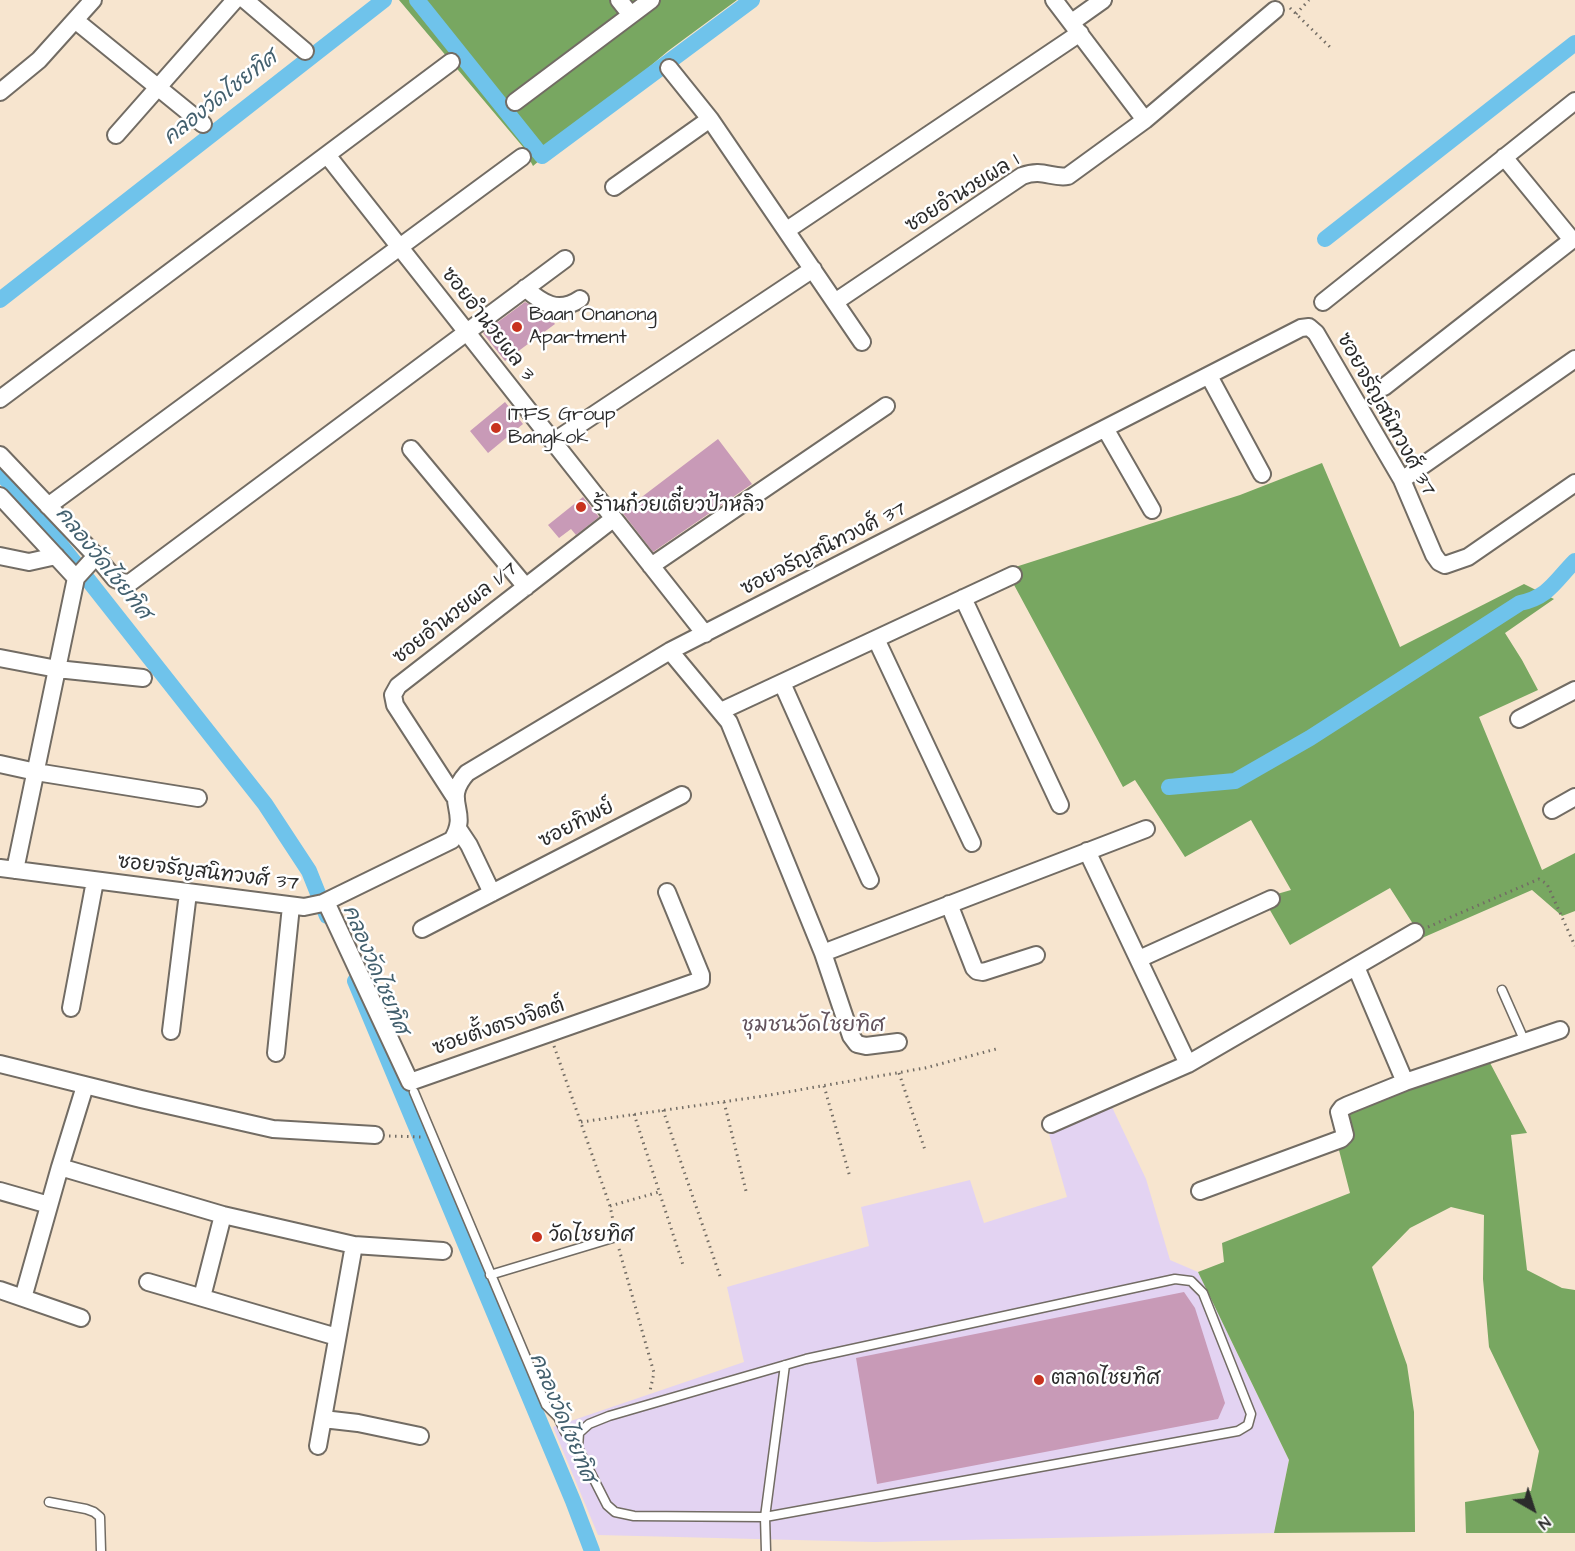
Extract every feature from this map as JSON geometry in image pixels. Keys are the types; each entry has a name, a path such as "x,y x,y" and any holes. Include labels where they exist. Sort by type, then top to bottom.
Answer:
{"street":[{"path":"0,92 39,60 93,0"},
{"path":"116,135 235,0"},
{"path":"245,0 305,51"},
{"path":"619,0 631,15"},
{"path":"515,102 651,0"},
{"path":"1054,0 1145,120"},
{"path":"788,230 1076,28 1103,0"},
{"name":"ซอยอำนวยผล 1","path":"835,302 1022,176 1039,172 1068,176 1145,120 1281,8"},
{"path":"75,20 203,124"},
{"path":"0,399 451,63"},
{"path":"669,68 710,119 788,230 862,342"},
{"path":"1323,302 1575,101"},
{"path":"614,187 710,119"},
{"name":"ซอยอำนวยผล 3","path":"327,155 705,634"},
{"path":"48,506 522,157"},
{"path":"1384,387 1574,239 1504,157"},
{"path":"0,496 56,556 84,569 125,583 131,582 565,259"},
{"path":"553,442 813,269"},
{"path":"525,288 537,299 556,306 566,306 580,298"},
{"name":"ซอยจรัญสนิทวงศ์ 37","path":"454,796 459,782 467,773 670,651 1106,430 1301,328 1309,327 1316,333 1402,480 1439,562 1445,565 1468,557 1575,483"},
{"path":"1402,480 1575,359"},
{"path":"1209,376 1262,474"},
{"path":"651,566 886,406"},
{"path":"1106,430 1152,510"},
{"path":"411,449 526,587"},
{"path":"0,455 48,506 84,569 57,669 36,772 8,869"},
{"name":"ซอยอำนวยผล 1/7","path":"454,796 395,705 393,694 398,686 613,519"},
{"path":"0,556 29,562 56,556"},
{"path":"721,711 1013,575"},
{"path":"963,598 1060,805"},
{"path":"876,639 972,843"},
{"path":"670,651 729,722 823,953 851,1036 857,1044 866,1046 898,1042"},
{"path":"0,658 57,669 143,678"},
{"path":"782,683 870,880"},
{"path":"1519,719 1575,690"},
{"path":"0,764 198,798"},
{"name":"ซอยทิพย์","path":"423,929 682,795"},
{"path":"454,796 461,820 459,830 469,845 492,893"},
{"path":"1552,810 1575,797"},
{"path":"823,953 1146,829"},
{"name":"ซอยจรัญสนิทวงศ์ 37","path":"8,869 297,906 325,902 452,840 459,830"},
{"path":"1087,851 1188,1064"},
{"path":"71,1008 95,881"},
{"path":"171,1031 188,892"},
{"name":"ซอยตั้งตรงจิตต์","path":"325,902 410,1082 701,980 702,975 667,892"},
{"path":"1138,959 1271,899"},
{"path":"950,904 977,971 983,972 1036,955"},
{"path":"276,1053 297,906"},
{"path":"1051,1124 1188,1064 1415,932"},
{"path":"1356,967 1405,1082"},
{"path":"1200,1191 1341,1139 1345,1135 1339,1112 1342,1108 1405,1082 1560,1030"},
{"path":"0,1064 273,1129 375,1135"},
{"path":"23,1298 60,1167 86,1086"},
{"path":"60,1167 223,1215 354,1245 443,1251"},
{"path":"0,1191 49,1205"},
{"path":"202,1297 223,1215"},
{"path":"318,1446 354,1245"},
{"path":"148,1282 337,1337"},
{"path":"0,1290 81,1318"},
{"path":"323,1419 358,1423 420,1436"}],"lane":[{"path":"1502,990 1525,1041"},
{"path":"414,1092 546,1405 558,1417 565,1432 578,1448 607,1505 615,1512 634,1516 765,1517 1238,1431 1248,1425 1251,1414 1203,1293 1191,1281 1175,1279 785,1365 609,1416 589,1424 579,1433 578,1448"},
{"path":"490,1275 616,1237"},
{"path":"766,1551 765,1517 785,1365"},
{"path":"49,1502 94,1512 100,1517 101,1551"}],"path":[{"path":"1296,14 1309,0"},
{"path":"1281,8 1296,14 1331,48"},
{"path":"1415,932 1539,879 1547,884 1575,946"},
{"path":"548,1042 553,1045 610,1206 616,1237 654,1373 650,1391 639,1395"},
{"path":"580,1122 824,1086 925,1068 1000,1048"},
{"path":"898,1072 925,1150"},
{"path":"824,1086 850,1177"},
{"path":"724,1101 746,1191"},
{"path":"663,1110 721,1279"},
{"path":"634,1114 684,1268"},
{"path":"404,1137 428,1137"},
{"path":"610,1206 659,1191"}],"shaded area":[{"path":"1112,1107 1146,1179 1170,1260 1198,1272 1289,1460 1274,1533 875,1542 598,1535 553,1427 744,1362 727,1287 869,1246 861,1207 970,1180 984,1223 1067,1197 1049,1134"}],"green space":[{"path":"399,0 737,0 668,51 533,166 523,147"},
{"path":"1322,463 1400,647 1524,584 1554,599 1505,633 1538,690 1479,717 1542,870 1575,853 1575,911 1562,916 1532,890 1422,938 1390,888 1290,945 1263,898 1291,890 1251,820 1185,857 1135,780 1123,787 1006,570 1240,495"},
{"path":"1489,1061 1527,1133 1511,1135 1527,1270 1562,1288 1575,1290 1575,1533 1466,1533 1465,1502 1531,1491 1539,1451 1489,1347 1483,1279 1484,1215 1451,1207 1410,1228 1372,1267 1407,1365 1414,1412 1415,1532 1274,1533 1289,1460 1198,1272 1224,1262 1222,1243 1350,1193 1330,1115"}],"building":[{"name":"Baan Onanong Apartment","path":"525,302 547,314 555,324 505,361 483,333"},
{"name":"ITFS Group Bangkok","path":"505,402 523,424 488,453 470,431"},
{"path":"718,439 752,484 653,552 622,512"},
{"name":"ร้านก๋วยเตี๋ยวป้าหลิว","path":"583,497 599,517 576,535 571,529 559,538 548,525"},
{"name":"ตลาดไชยทิศ","path":"1184,1292 1195,1308 1225,1403 1218,1419 877,1484 856,1358"}],"waterway":[{"name":"คลองวัดไชยทิศ","path":"0,300 384,0"},
{"name":"คลองวัดไชยทิศ","path":"417,0 542,156 752,0"},
{"path":"1325,239 1575,43"},
{"name":"คลองวัดไชยทิศ","path":"0,473 22,496 265,804 309,871 327,916"},
{"path":"1169,787 1235,781 1310,738 1520,603 1538,597 1575,561"},
{"name":"คลองวัดไชยทิศ","path":"355,981 592,1551"}],"place":[{"name":"Baan Onanong Apartment","path":"517,327"},
{"name":"ITFS Group Bangkok","path":"496,428"},
{"name":"ร้านก๋วยเตี๋ยวป้าหลิว","path":"581,507"},
{"name":"วัดไชยทิศ","path":"537,1237"},
{"name":"ตลาดไชยทิศ","path":"1039,1380"}],"district":[{"name":"ชุมชนวัดไชยทิศ","path":"813,1027"}]}
